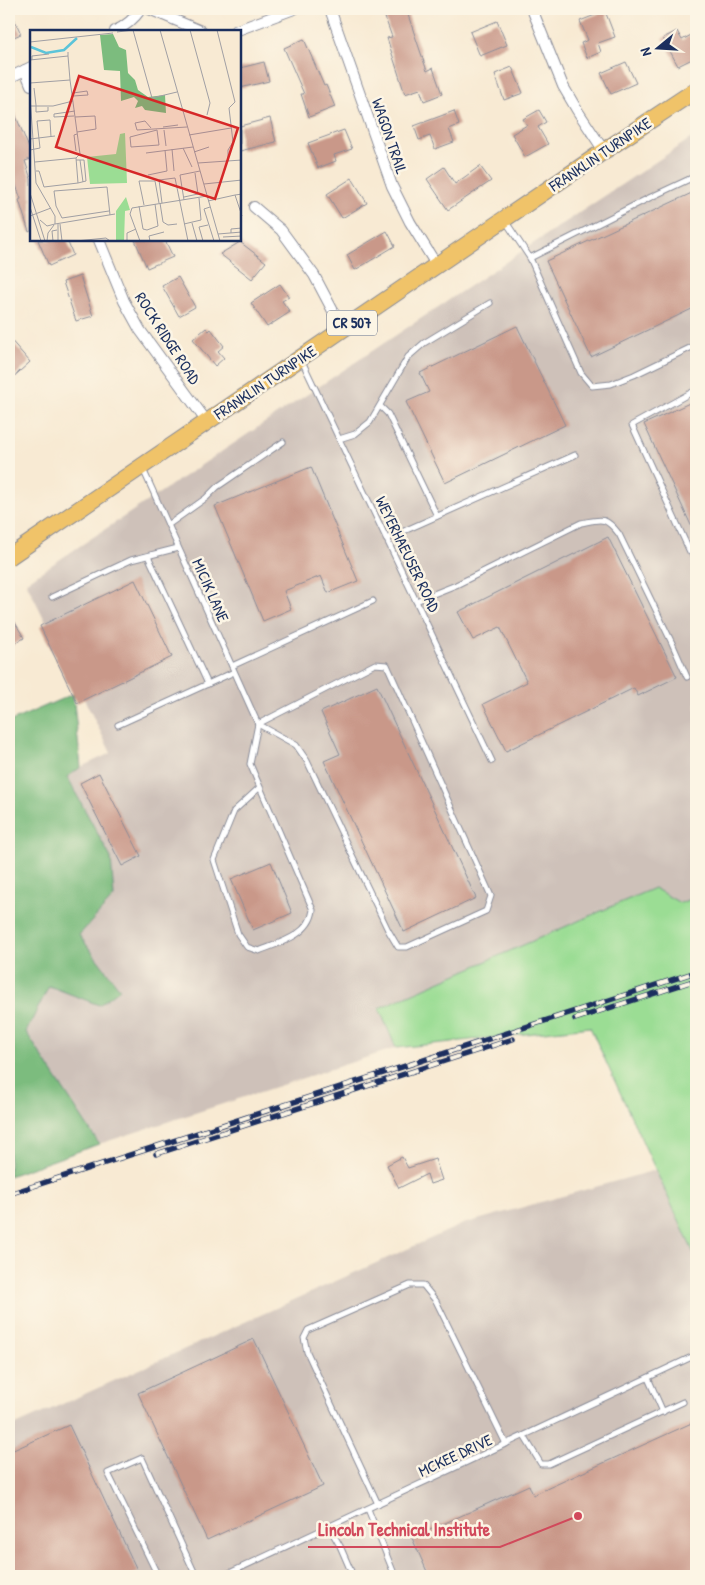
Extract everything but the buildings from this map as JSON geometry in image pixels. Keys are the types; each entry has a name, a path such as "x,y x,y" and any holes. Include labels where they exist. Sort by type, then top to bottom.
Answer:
{"main road":[{"name":"FRANKLIN TURNPIKE","path":"9,557 696,90"}],"street":[{"path":"117,30 127,24 141,9"},
{"path":"148,9 199,30"},
{"path":"238,30 294,9"},
{"name":"WAGON TRAIL","path":"330,9 392,186 410,222 436,266"},
{"path":"532,9 563,86 604,151"},
{"path":"9,78 28,69"},
{"path":"254,207 281,230 314,275 342,330"},
{"name":"ROCK RIDGE ROAD","path":"99,241 124,301 140,330 207,422"}],"lane":[{"path":"530,258 658,193 696,176"},
{"path":"504,219 530,258 581,373 592,386 611,384 634,375 696,345"},
{"path":"339,439 355,434 370,422 408,357 424,343 490,303"},
{"name":"WEYERHAEUSER ROAD","path":"300,358 492,762"},
{"path":"696,390 632,425 690,552 696,556"},
{"path":"380,406 388,414 437,516"},
{"path":"168,525 206,498 216,487 283,442"},
{"path":"386,540 575,455"},
{"name":"MICIK LANE","path":"142,466 258,724"},
{"path":"416,601 456,585 581,523 599,519 610,523 619,534 687,677"},
{"path":"52,597 131,560 178,548"},
{"path":"148,556 208,684"},
{"path":"232,666 373,601"},
{"path":"375,664 388,665 491,896 486,911 407,947 398,947 307,762 296,744 258,724 375,664"},
{"path":"118,725 234,672"},
{"path":"258,724 250,764 260,787 313,910 312,917 307,925 291,938 259,951 247,947 238,934 214,860 234,811 260,787"},
{"path":"378,1504 307,1352 304,1338 308,1330 410,1285 423,1285 436,1301 506,1444"},
{"name":"MCKEE DRIVE","path":"223,1576 237,1573 329,1527 696,1355"},
{"path":"648,1378 663,1412"},
{"path":"524,1436 541,1464 549,1464 683,1402"},
{"path":"158,1576 108,1473 142,1458 196,1576"},
{"path":"368,1509 395,1576"},
{"path":"329,1527 340,1546 353,1576"}],"shaded area":[{"path":"696,135 696,897 379,1008 396,1048 99,1144 26,1032 49,985 99,1005 79,935 114,898 111,858 67,777 81,767 111,753 26,582"},
{"path":"656,1170 696,1258 696,1576 9,1576 9,1428 463,1224"}],"green space":[{"path":"73,694 81,767 67,777 111,858 114,897 79,935 120,989 99,1005 49,986 26,1032 99,1144 9,1176 9,722"},
{"path":"654,888 680,903 696,897 696,1258 590,1027 396,1048 379,1008"}],"railway":[{"path":"9,1194 696,972"},
{"path":"575,1019 696,980"},
{"path":"156,1154 513,1039"}],"place":[{"name":"Lincoln Technical Institute","path":"578,1516"}]}
